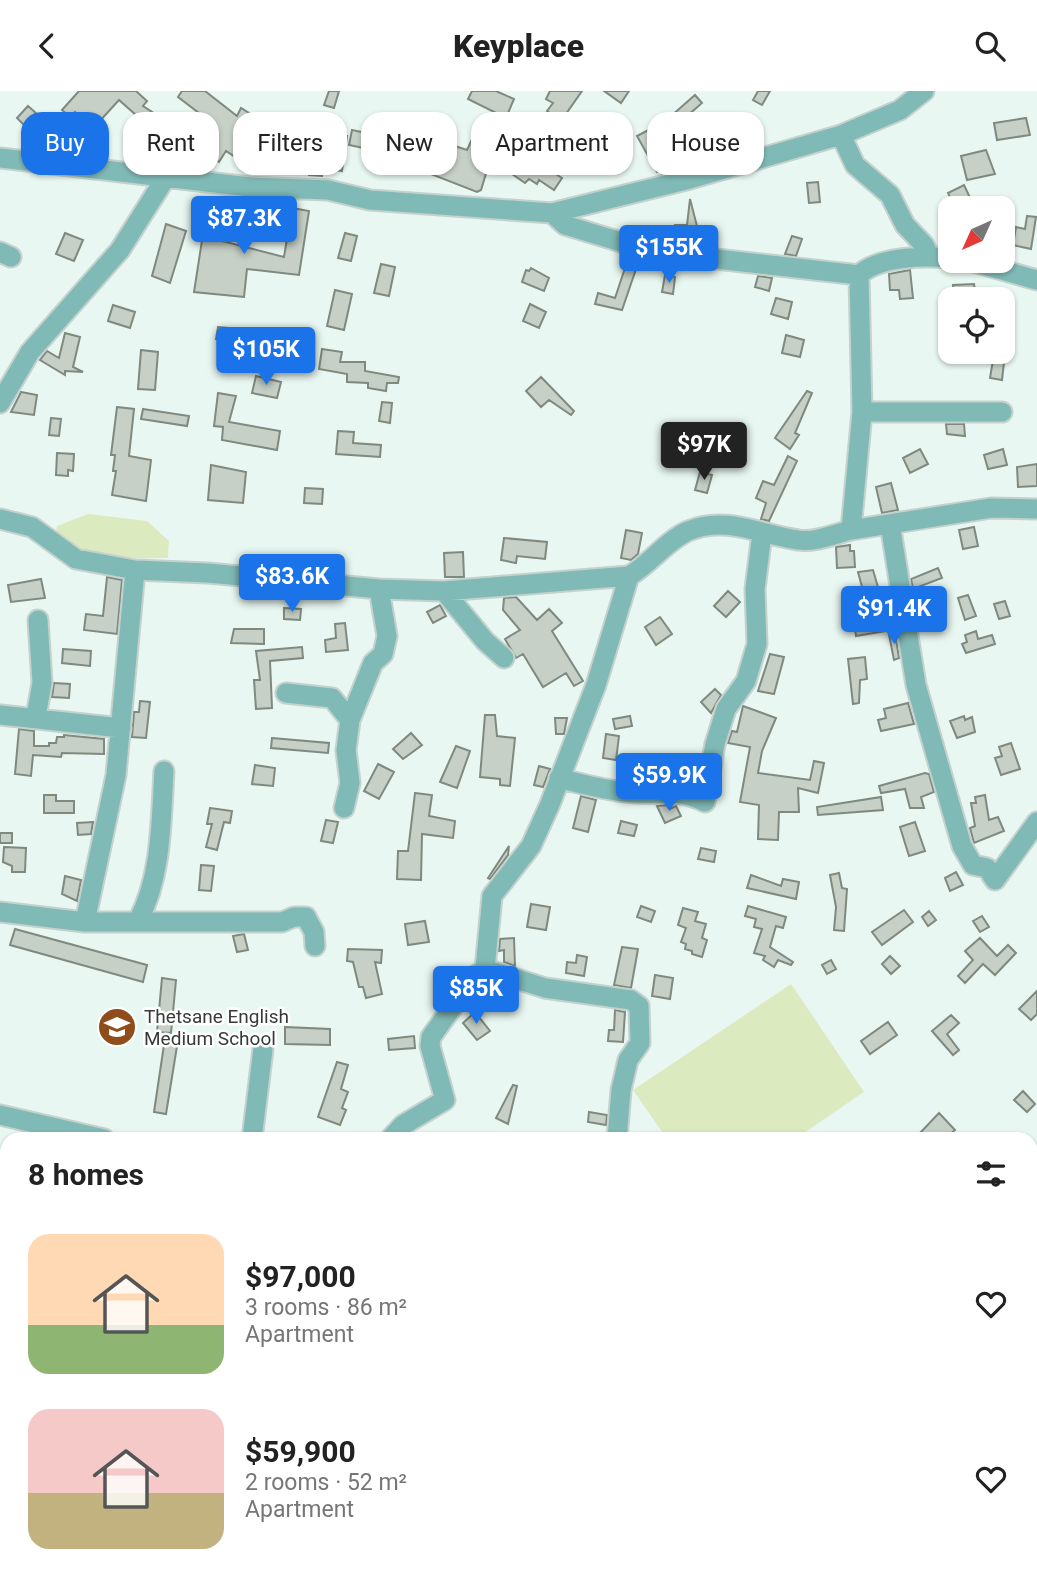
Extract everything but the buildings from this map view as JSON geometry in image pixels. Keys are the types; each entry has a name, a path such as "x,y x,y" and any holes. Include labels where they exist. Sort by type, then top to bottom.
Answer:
{"street":[{"path":"0,158 250,187 328,190 370,200 552,213 690,179 841,135 901,110 924,91"},
{"path":"841,135 855,166 890,195 905,225 924,245 929,256"},
{"path":"0,403 30,352 120,250 166,177"},
{"path":"552,213 565,225 654,252 859,275 880,265 929,256 938,257"},
{"path":"1015,273 1037,279"},
{"path":"851,530 862,412 859,275"},
{"path":"862,412 1002,412"},
{"path":"0,519 32,527 76,559 135,570 208,573 379,589 444,591 629,576 690,530 723,523 802,541 851,530 990,508 1037,509"},
{"path":"890,524 916,685 962,846 973,865 987,868 995,880 1037,822"},
{"path":"559,778 591,787 638,793 662,791 689,794 705,802 715,744 726,709 746,681 757,644 755,589 762,533"},
{"path":"85,922 116,775 135,570"},
{"path":"396,1132 403,1125 445,1100 430,1046 431,1037 474,977 485,969 492,896 531,846 596,685 629,576"},
{"path":"344,808 350,783 346,750 350,720 369,672 383,654 387,636 379,589"},
{"path":"444,591 485,641 505,658"},
{"path":"36,717 42,683 38,620"},
{"path":"286,694 332,698 350,720"},
{"path":"0,715 121,728"},
{"path":"138,921 145,908 159,855 164,771"},
{"path":"0,912 85,922 282,922 299,916 306,917 311,924 316,946"},
{"path":"485,969 545,988 631,1000 639,1006 640,1043 628,1060 621,1090 618,1132"},
{"path":"253,1132 263,1049"},
{"path":"0,1115 74,1132"}],"green space":[{"path":"88,514 147,521 169,541 168,558 123,558 94,554 67,543 56,533 57,526"},
{"path":"791,984 864,1092 805,1132 662,1132 633,1090"}],"place":[{"name":"Thetsane English Medium School","path":"117,1027"}]}
